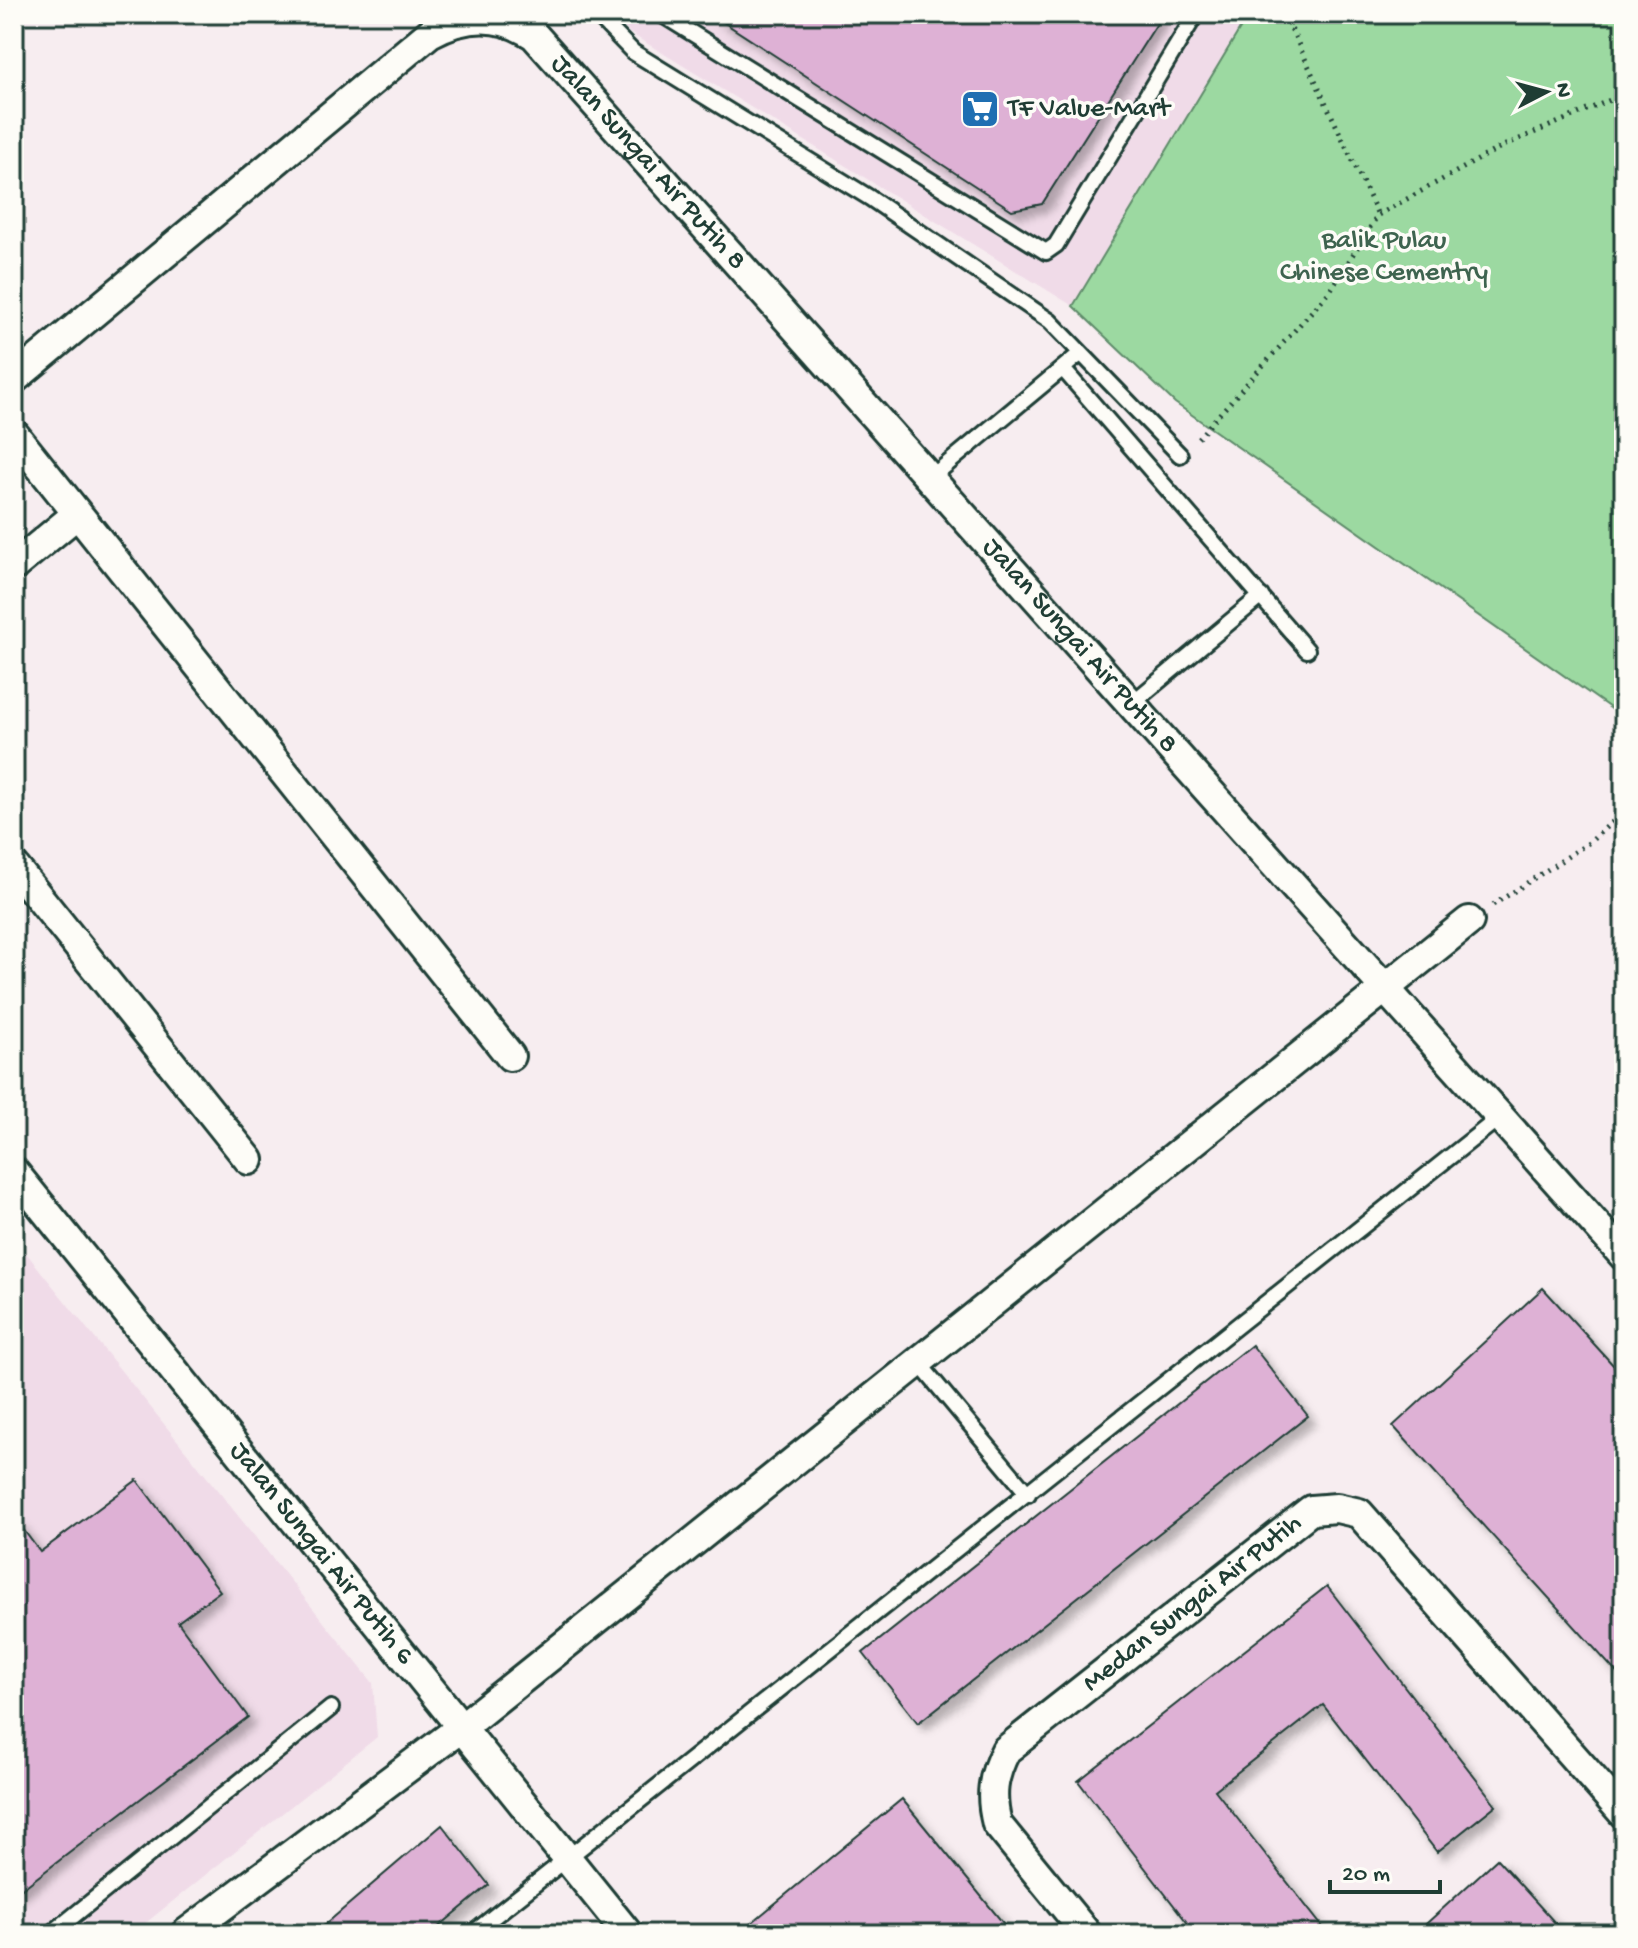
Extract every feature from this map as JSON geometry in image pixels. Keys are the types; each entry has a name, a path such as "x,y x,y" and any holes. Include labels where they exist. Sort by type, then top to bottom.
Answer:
{"street":[{"name":"Jalan Sungai Air Putih 8","path":"14,379 430,33 459,21 483,17 507,20 534,35 1384,989 1622,1248"},
{"path":"14,434 510,1056"},
{"path":"14,566 77,514"},
{"path":"14,866 249,1160"},
{"path":"185,1934 462,1727 1469,921"},
{"name":"Jalan Sungai Air Putih 6","path":"14,1172 628,1934"},
{"name":"Medan Sungai Air Putih","path":"1087,1934 997,1824 992,1802 994,1774 1006,1750 1311,1510 1337,1508 1359,1513 1624,1814"}],"lane":[{"path":"596,14 633,52 947,247 1050,321 1180,455"},
{"path":"661,14 1046,252 1056,245 1196,14"},
{"path":"928,480 1081,353"},
{"path":"1063,369 1307,650"},
{"path":"1130,705 1261,596"},
{"path":"472,1934 569,1860 1500,1117"},
{"path":"918,1362 1028,1494"},
{"path":"51,1934 331,1708"}],"path":[{"path":"1291,14 1289,24 1378,215"},
{"path":"1180,455 1220,417 1330,291 1378,215 1415,191 1501,147 1624,94"},
{"path":"1469,921 1590,842 1624,811"}],"shaded area":[{"path":"612,14 1249,14 1073,306 630,33"},
{"path":"14,1238 373,1683 377,1737 132,1934 14,1934"}],"green space":[{"name":"Balik Pulau Chinese Cementry","path":"1249,14 1624,14 1624,700 1616,712 1175,403 1073,306"}],"building":[{"name":"TF Value-Mart","path":"711,14 1163,14 1042,204 1012,210"},
{"path":"1543,1288 1624,1377 1624,1681 1393,1426"},
{"path":"1252,1345 1308,1416 918,1723 863,1653"},
{"path":"137,1480 220,1591 178,1622 248,1717 14,1895 14,1517 40,1552"},
{"path":"1327,1586 1496,1805 1437,1852 1323,1705 1215,1790 1328,1934 1196,1934 1078,1781"},
{"path":"902,1799 1012,1934 738,1934"},
{"path":"442,1825 489,1885 430,1934 314,1934"},
{"path":"1497,1859 1556,1924 1545,1934 1415,1934"}],"place":[{"name":"TF Value-Mart","path":"980,109"}]}
